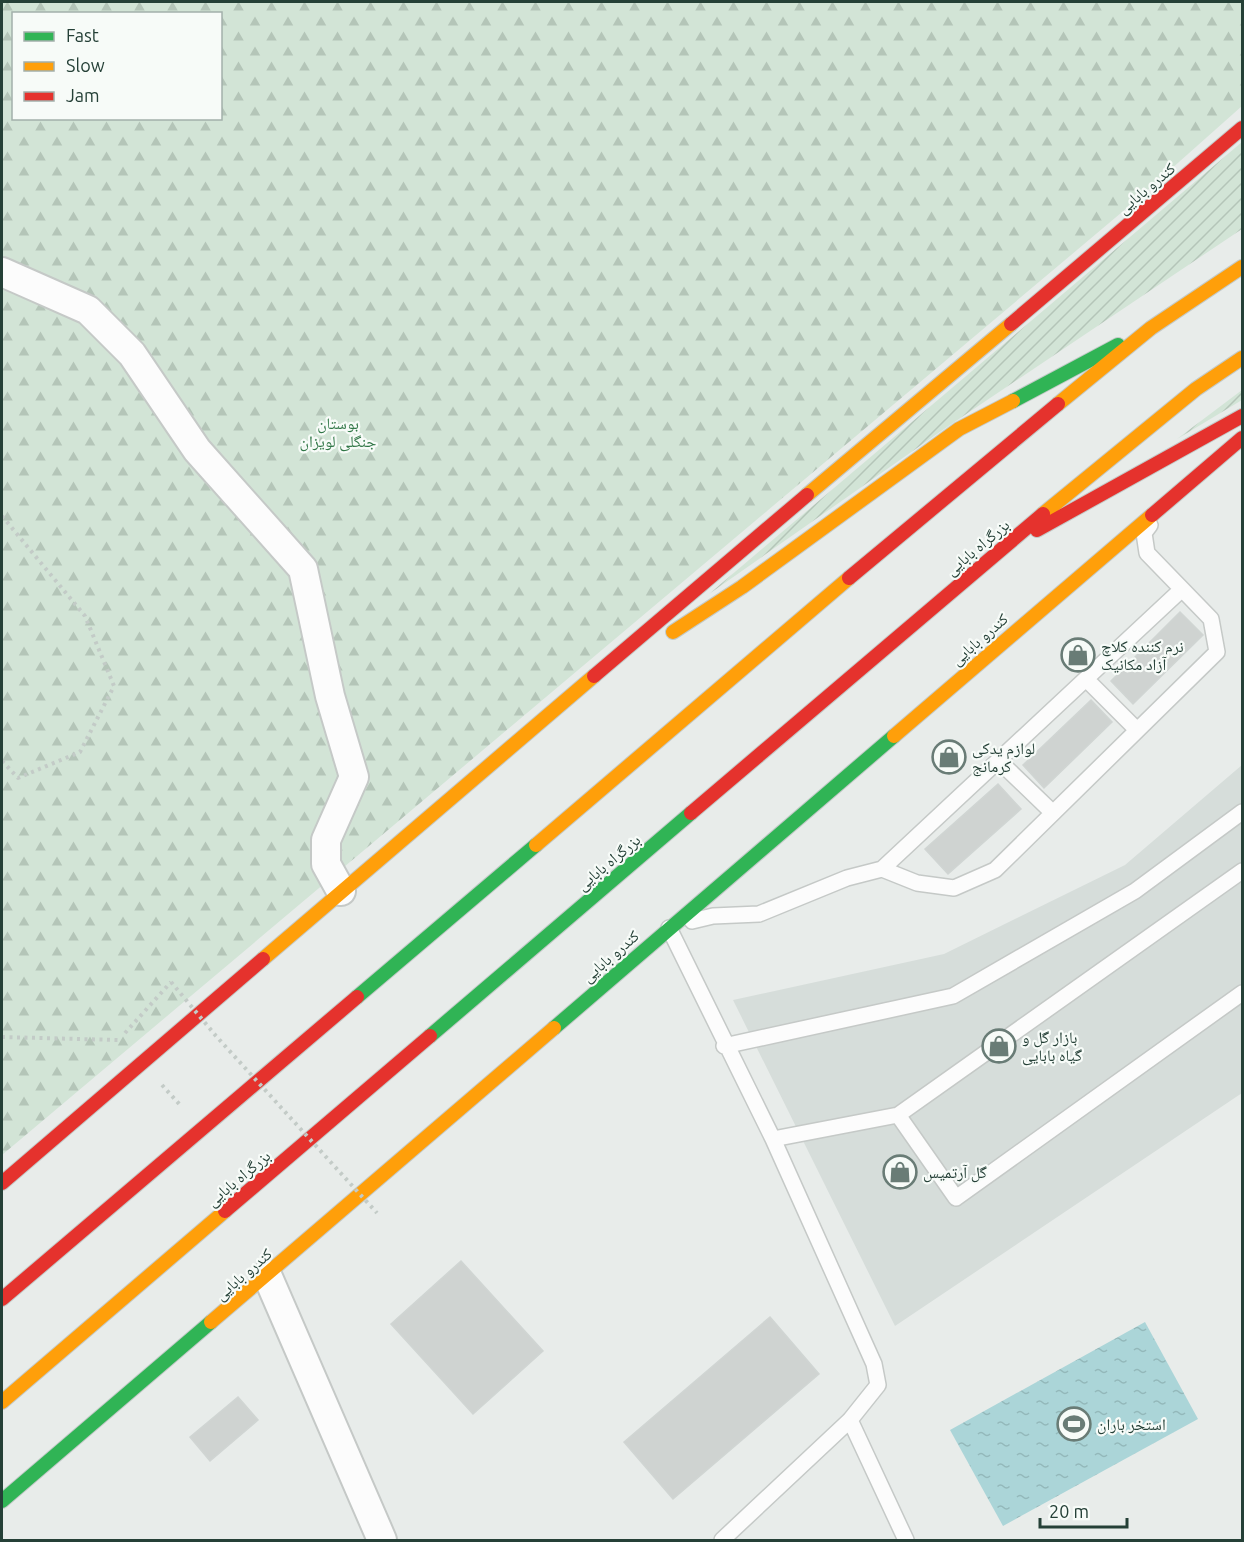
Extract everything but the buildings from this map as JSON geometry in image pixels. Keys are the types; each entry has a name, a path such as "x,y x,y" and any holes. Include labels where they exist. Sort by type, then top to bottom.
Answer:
{"main road":[{"name":"کندرو بابایی","path":"2,1182 557,707 1242,128"},
{"path":"557,707 742,587 959,429 1151,327 1242,267"},
{"path":"2,1299 939,501 1151,327"},
{"name":"بزرگراه بابایی","path":"2,1402 996,552 1196,389 1242,358"},
{"path":"996,552 1242,416"},
{"name":"کندرو بابایی","path":"2,1501 1171,496 1242,438"}],"street":[{"path":"2,272 88,310 132,354 198,450 303,570 330,696 354,777 326,840 326,864 341,891"},
{"path":"267,1275 382,1540"}],"lane":[{"path":"882,869 917,883 954,888 995,870 1217,652 1211,619 1148,553 1144,533 1171,496"},
{"path":"722,1540 850,1420 878,1384 874,1364 772,1139 724,1046 669,928 713,916 759,915 847,878 882,869 1181,590"},
{"path":"1086,679 1137,730"},
{"path":"999,761 1052,812"},
{"path":"724,1046 953,996 1135,891 1242,812"},
{"path":"772,1139 898,1115 1242,871"},
{"path":"898,1115 956,1198 1242,993"},
{"path":"850,1420 906,1540"}],"path":[{"path":"2,516 85,616 114,686 80,752 18,778 2,761"},
{"path":"2,1037 118,1040 142,1017 171,982 216,1036 377,1213"}],"shaded area":[{"name":"بازار گل و گیاه بابایی","path":"1242,765 1242,1093 895,1326 733,1000 944,954 1125,865"}],"green space":[{"name":"بوستان جنگلی لویزان","path":"2,2 1242,2 1242,106 1134,202 2,1155"},
{"path":"1242,142 1242,229 947,427 709,594"},
{"path":"1242,390 1242,400 1177,439"}],"water":[{"name":"استخر باران","path":"1145,1322 1198,1419 1003,1526 950,1430"}],"traffic: fast":[{"path":"1013,401 1118,345"},
{"path":"554,1028 894,736"},
{"path":"430,1036 691,813"},
{"path":"357,997 536,845"},
{"path":"2,1501 211,1322"}],"traffic: slow":[{"path":"1058,404 1151,328 1242,267"},
{"path":"807,495 1011,324"},
{"path":"1043,514 1196,389 1242,358"},
{"path":"673,632 742,587 959,429 1013,401"},
{"path":"894,736 1152,515"},
{"path":"536,845 849,578"},
{"path":"263,959 594,676"},
{"path":"211,1322 554,1028"},
{"path":"2,1402 225,1211"}],"traffic: jam":[{"path":"1011,324 1242,128"},
{"path":"849,578 1058,404"},
{"path":"1037,530 1242,416"},
{"path":"1152,515 1242,438"},
{"path":"594,676 807,495"},
{"path":"691,813 1043,514"},
{"path":"2,1183 263,959"},
{"path":"2,1299 357,997"},
{"path":"225,1211 430,1036"}],"place":[{"name":"نرم کننده کلاچ آزاد مکانیک","path":"1078,655"},
{"name":"لوازم یدکی کرمانج","path":"949,757"},
{"name":"بازار گل و گیاه بابایی","path":"999,1046"},
{"name":"گل آرتمیس","path":"900,1172"},
{"name":"استخر باران","path":"1074,1424"}]}
